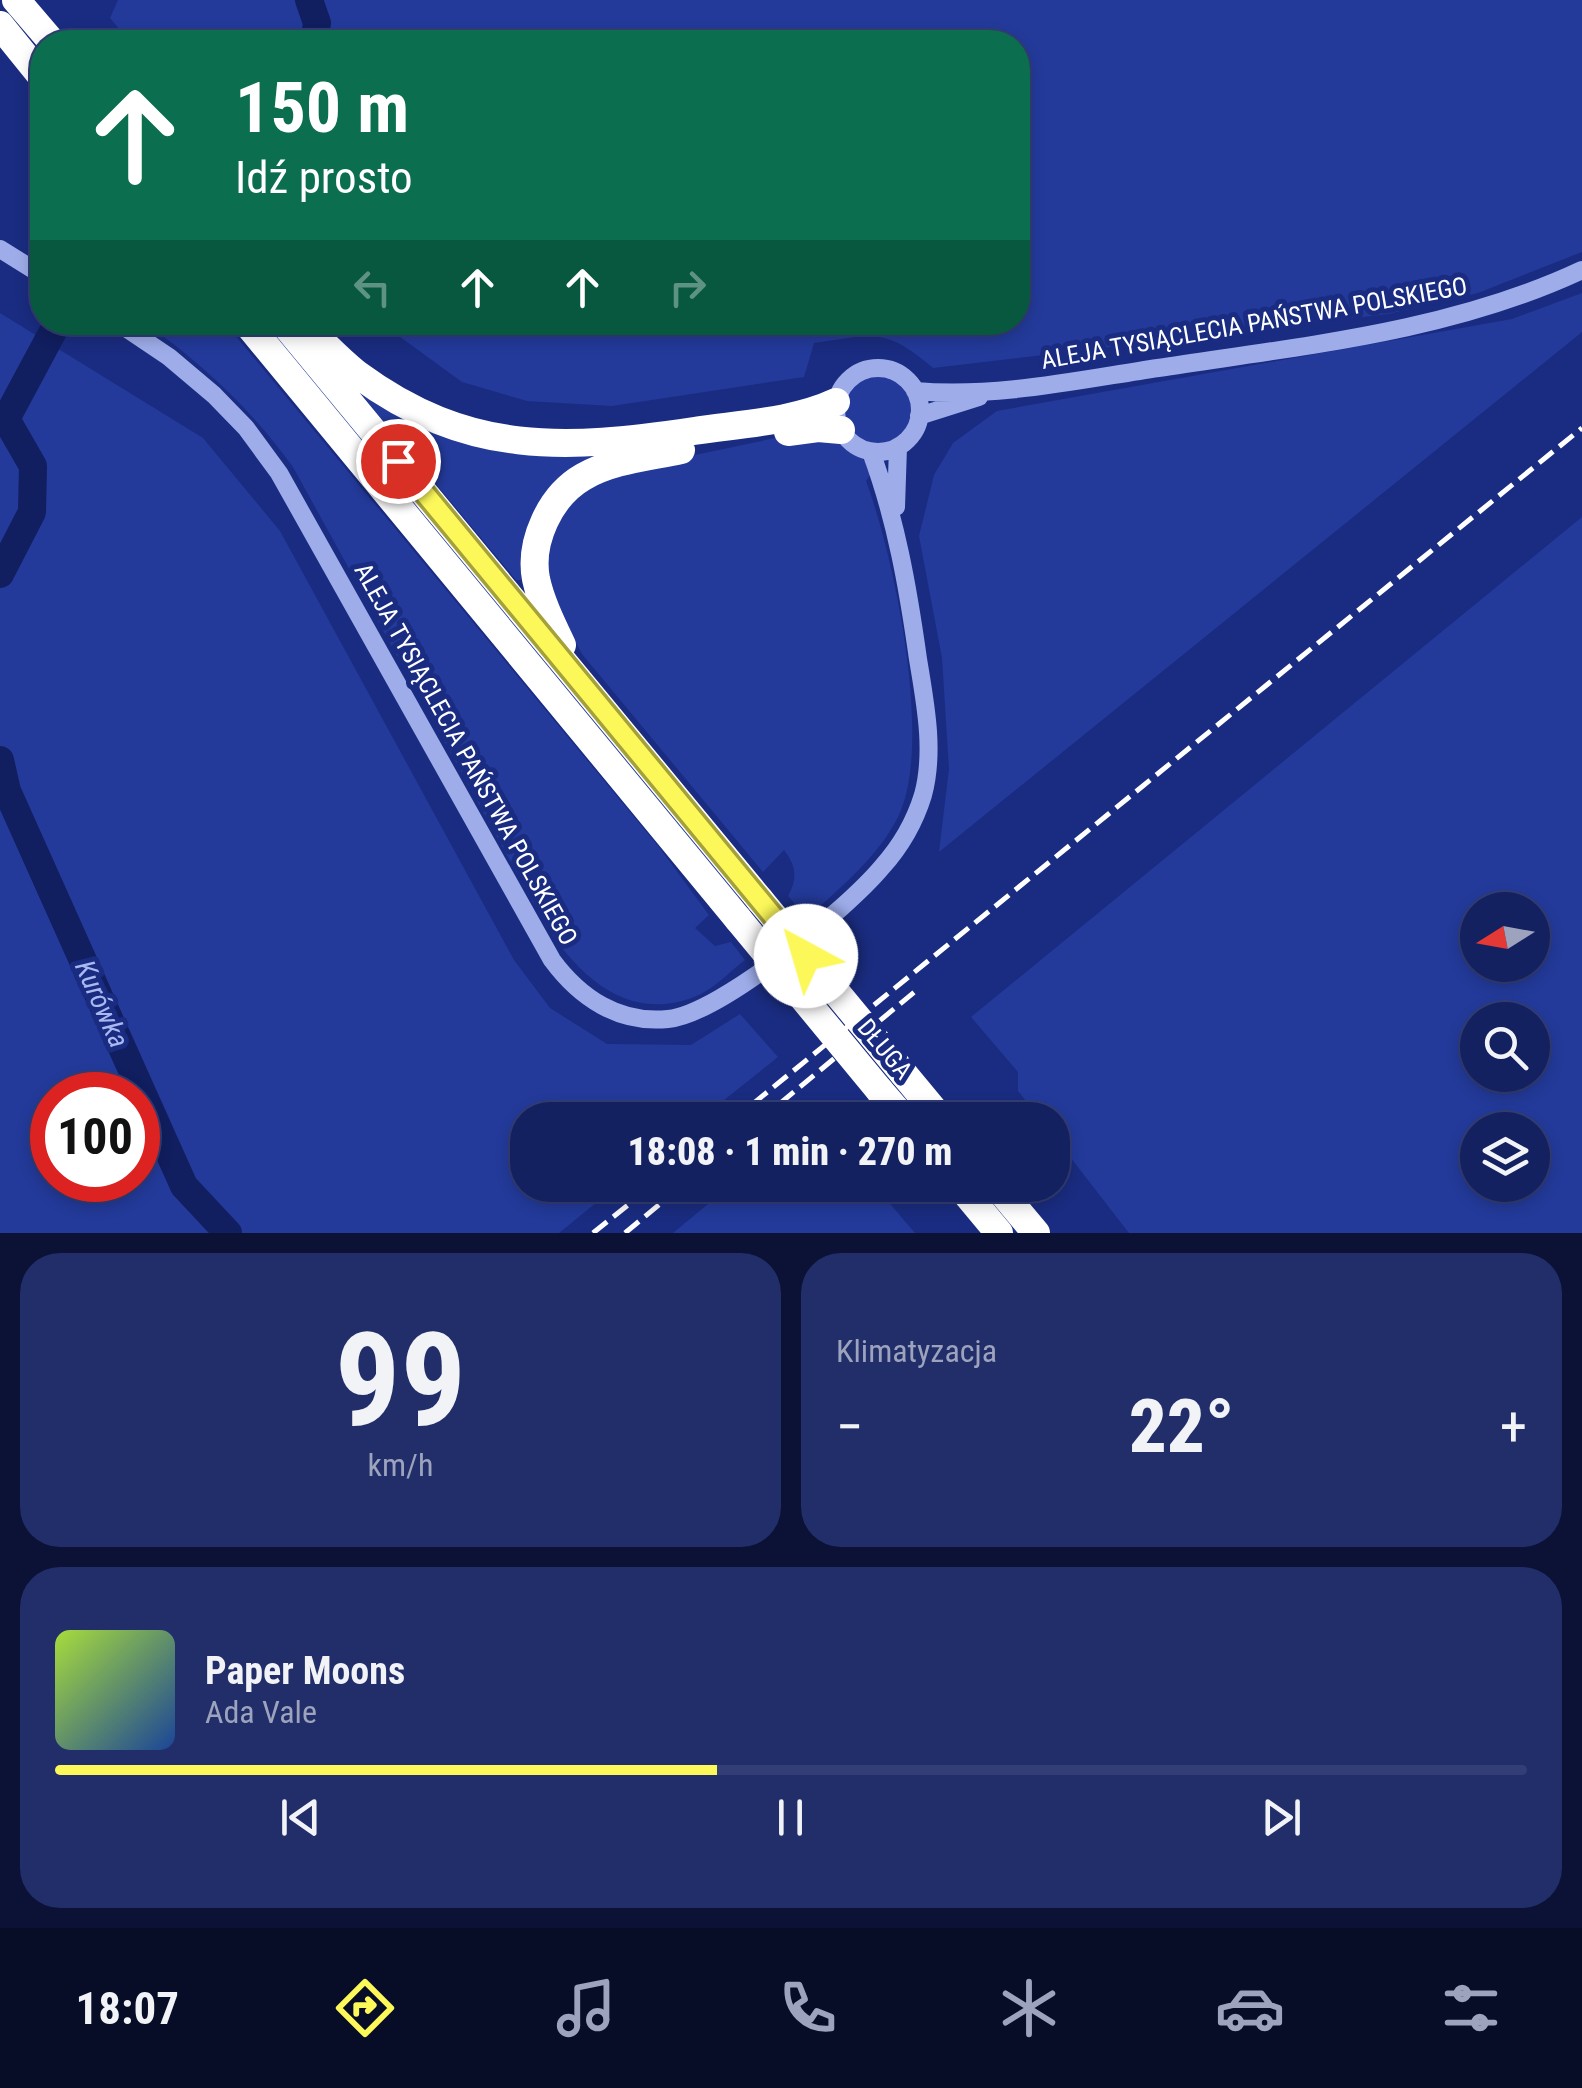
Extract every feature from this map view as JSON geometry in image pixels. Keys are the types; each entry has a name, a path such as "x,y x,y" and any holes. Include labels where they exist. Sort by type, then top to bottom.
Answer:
{"highway":[{"path":"16,0 42,30"},
{"path":"0,25 30,62"},
{"name":"DŁUGA","path":"257,335 889,1102"},
{"name":"DŁUGA","path":"294,335 927,1102"},
{"path":"314,335 353,371 410,407 472,431 516,441 571,445 624,441 776,418 838,416"},
{"path":"577,678 544,605 535,569 538,540 548,515 571,485 622,462 818,428 838,416"},
{"path":"973,1202 999,1233"},
{"path":"1010,1202 1036,1233"}],"street":[{"path":"0,249 30,268"},
{"name":"ALEJA TYSIĄCLECIA PAŃSTWA POLSKIEGO","path":"919,416 988,394 1437,321 1510,300 1582,270"},
{"name":"ALEJA TYSIĄCLECIA PAŃSTWA POLSKIEGO","path":"136,335 195,378 228,408 258,444 316,535 552,960 588,998 622,1015 654,1020 675,1018 703,1010 722,999 814,929 873,877 908,829 922,798 928,742 924,696 896,528 871,452"},
{"path":"872,368 893,371 916,392 916,428 898,447 871,452 853,444 838,416 845,383 853,376 872,368"},
{"name":"ALEJA TYSIĄCLECIA PAŃSTWA POLSKIEGO","path":"916,392 988,394"},
{"name":"ALEJA TYSIĄCLECIA PAŃSTWA POLSKIEGO","path":"896,528 898,447"}],"shaded area":[{"path":"118,0 1582,0 1582,252 1478,293 1388,314 933,368 902,345 865,336 814,343 804,377 612,406 527,401 462,382 397,335 1030,335 1030,30 120,30 110,18"},
{"path":"1582,293 1582,332 939,852 949,769 942,658 919,536 934,475 953,443 997,411 1512,319"},
{"path":"0,313 30,335 203,438 280,531 514,960 550,1008 607,1044 691,1045 740,1014 778,1057 722,1102 510,1102 510,1202 597,1202 559,1233 0,1233"},
{"path":"161,335 235,335 659,847 709,915 695,928 715,946 731,942 745,960 701,994 670,1003 647,1004 607,989 573,961 545,924 293,467 225,389"},
{"path":"269,335 279,335 742,895 737,899"},
{"path":"878,375 902,385 912,409 902,433 878,443 854,433 844,409 854,385"},
{"path":"351,382 403,412 609,452 594,461 524,580 516,580"},
{"path":"780,437 844,444 864,459 872,472 866,481 898,601 911,698 908,785 898,817 869,859 807,918 788,896 794,872 784,850 763,872 582,654 553,601 545,558 557,518 587,486 624,470"},
{"path":"1582,517 1582,1233 1129,1233 1070,1157 1070,1102 1027,1102 1018,1091 1018,1072 971,1017"},
{"path":"710,1202 889,1202 915,1233 673,1233"}],"waterway":[{"name":"Kurówka","path":"309,0 316,30"},
{"name":"Kurówka","path":"0,574 32,512 33,466 6,419 51,335"},
{"name":"Kurówka","path":"0,421 6,419"},
{"name":"Kurówka","path":"0,760 7,791 184,1186 228,1233"}],"railway":[{"path":"755,1102 1582,428"},
{"path":"782,1102 918,989"},
{"path":"593,1233 632,1202"},
{"path":"625,1233 662,1202"}],"route":[{"path":"398,461 806,956"}]}
